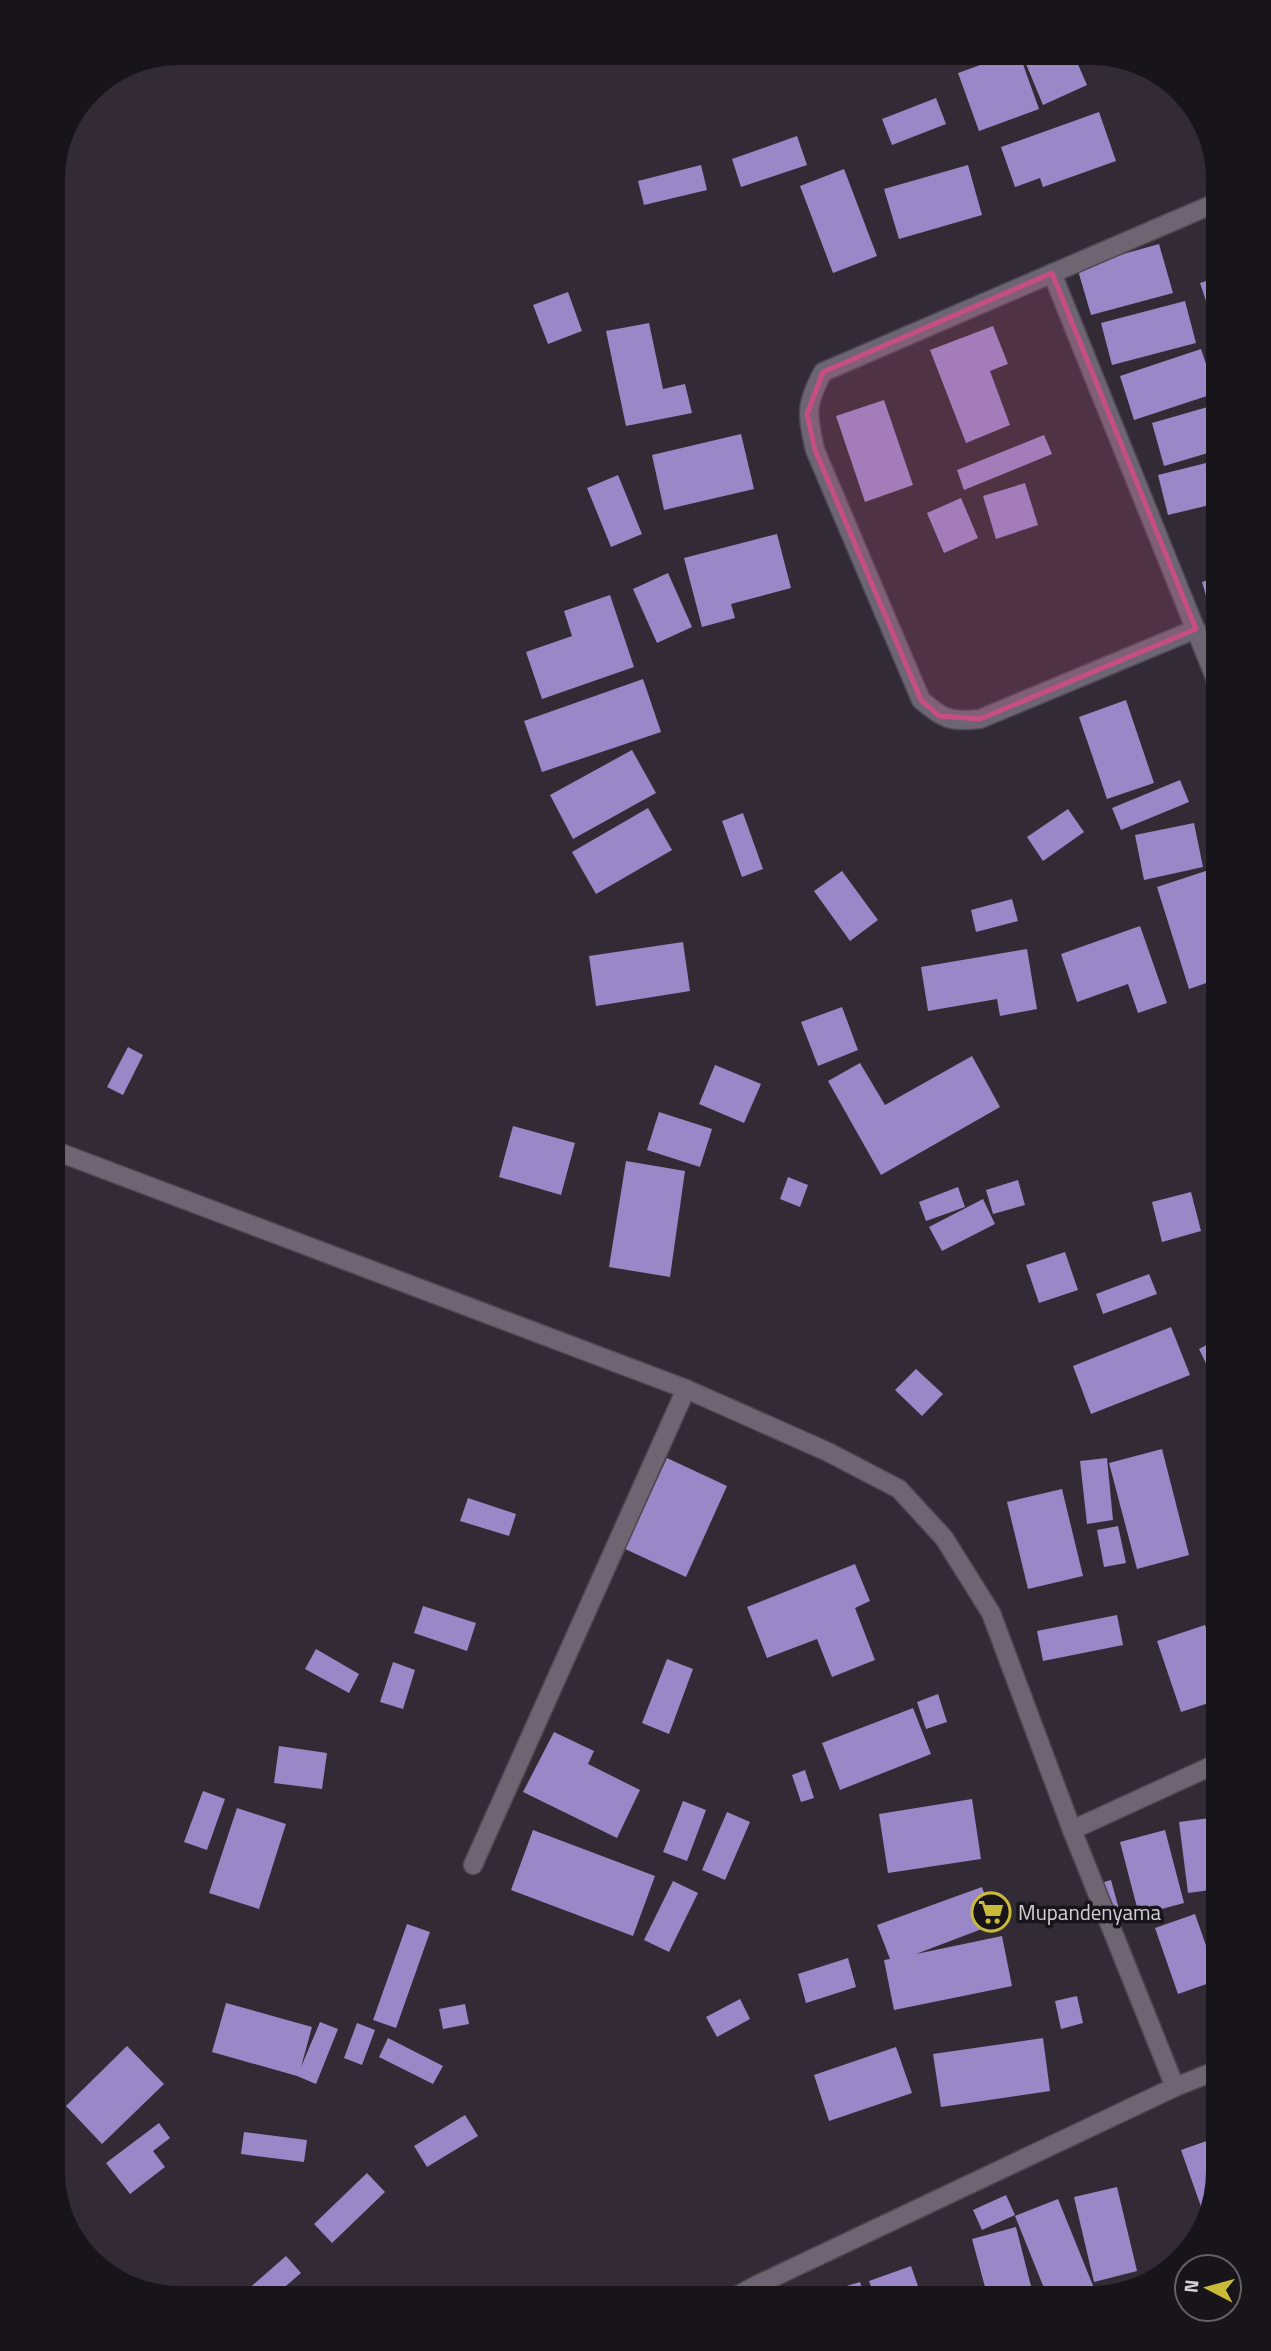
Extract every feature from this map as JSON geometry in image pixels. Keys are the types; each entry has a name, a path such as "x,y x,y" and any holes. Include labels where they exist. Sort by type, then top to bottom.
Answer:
{"street":[{"path":"1196,629 980,719 961,721 939,716 921,700 814,450 807,414 812,392 823,372 1206,208"},
{"path":"1052,273 1206,653"},
{"path":"65,1155 686,1389 828,1452 899,1489 944,1538 991,1613 1072,1830 1175,2087"},
{"path":"473,1865 686,1389"},
{"path":"1072,1830 1206,1769"},
{"path":"755,2286 1175,2087 1206,2075"}],"highlighted area":[{"path":"1052,273 1196,629 980,719 939,716 921,700 815,450 807,414 823,372"}],"building":[{"path":"980,65 1023,65 1039,109 979,131 958,73"},
{"path":"1026,65 1078,65 1087,85 1043,105"},
{"path":"936,98 946,124 892,145 882,119"},
{"path":"1099,112 1116,161 1043,187 1040,178 1015,187 1001,147"},
{"path":"797,136 807,165 741,187 732,159"},
{"path":"701,165 707,190 644,205 638,181"},
{"path":"968,165 982,215 899,239 884,189"},
{"path":"844,169 877,256 833,273 800,186"},
{"path":"1159,244 1173,293 1091,315 1077,267"},
{"path":"1206,281 1206,301 1200,283"},
{"path":"568,292 582,331 548,344 533,305"},
{"path":"1185,301 1196,343 1112,365 1101,323"},
{"path":"649,323 663,389 685,384 692,413 626,426 606,331"},
{"path":"993,326 1008,364 990,371 1010,425 966,443 930,350"},
{"path":"1201,349 1206,364 1206,396 1134,420 1120,376"},
{"path":"884,400 913,485 865,502 836,416"},
{"path":"1206,407 1206,454 1164,466 1152,423"},
{"path":"741,434 754,489 664,510 652,455"},
{"path":"1044,435 1052,454 964,490 957,470"},
{"path":"1206,463 1206,506 1168,515 1158,475"},
{"path":"618,475 642,534 611,547 587,488"},
{"path":"1025,483 1038,525 996,539 983,496"},
{"path":"961,498 978,538 944,553 927,513"},
{"path":"777,534 791,588 731,604 735,618 702,627 684,558"},
{"path":"668,573 692,627 657,643 633,589"},
{"path":"610,595 634,667 542,699 526,652 572,636 564,611"},
{"path":"643,679 661,732 542,772 524,721"},
{"path":"1126,700 1154,783 1107,799 1079,717"},
{"path":"632,750 656,793 573,839 550,795"},
{"path":"1180,780 1189,802 1121,830 1112,808"},
{"path":"648,808 672,850 596,894 572,852"},
{"path":"1068,809 1084,832 1043,861 1027,837"},
{"path":"743,813 763,869 742,877 722,821"},
{"path":"1194,823 1203,867 1144,880 1135,835"},
{"path":"842,871 878,920 850,941 814,891"},
{"path":"1206,871 1206,983 1189,989 1157,887"},
{"path":"1012,899 1018,921 976,932 971,910"},
{"path":"1140,926 1167,1003 1138,1013 1128,984 1077,1002 1061,954"},
{"path":"683,942 690,991 596,1006 589,956"},
{"path":"1027,949 1037,1009 1000,1016 997,999 928,1011 921,967"},
{"path":"842,1007 858,1050 818,1066 801,1022"},
{"path":"128,1047 143,1055 123,1095 107,1087"},
{"path":"972,1056 1000,1107 881,1175 828,1081 860,1063 885,1105"},
{"path":"715,1065 761,1084 744,1123 699,1104"},
{"path":"659,1112 712,1129 700,1167 647,1150"},
{"path":"513,1126 575,1143 561,1195 499,1177"},
{"path":"626,1161 685,1171 670,1277 609,1267"},
{"path":"788,1177 808,1185 800,1207 780,1199"},
{"path":"1018,1180 1025,1205 993,1214 986,1190"},
{"path":"958,1187 965,1207 926,1221 919,1202"},
{"path":"1191,1192 1201,1231 1162,1242 1152,1202"},
{"path":"983,1199 995,1224 942,1251 929,1227"},
{"path":"1065,1252 1078,1290 1039,1303 1026,1265"},
{"path":"1149,1274 1157,1294 1103,1314 1096,1294"},
{"path":"1171,1327 1190,1375 1091,1414 1073,1366"},
{"path":"1206,1345 1206,1363 1199,1349"},
{"path":"916,1369 943,1394 922,1416 895,1390"},
{"path":"1162,1449 1189,1555 1137,1569 1109,1463"},
{"path":"667,1458 727,1486 686,1577 625,1549"},
{"path":"1107,1458 1113,1520 1087,1524 1080,1461"},
{"path":"1062,1489 1083,1576 1028,1589 1007,1502"},
{"path":"468,1498 516,1514 509,1536 460,1521"},
{"path":"1118,1526 1126,1563 1104,1567 1097,1530"},
{"path":"855,1564 870,1601 855,1608 875,1660 832,1677 817,1639 767,1658 747,1607"},
{"path":"423,1606 476,1623 467,1651 414,1633"},
{"path":"1117,1615 1123,1645 1043,1661 1037,1631"},
{"path":"1205,1625 1206,1704 1181,1712 1157,1641"},
{"path":"316,1649 359,1674 349,1693 305,1669"},
{"path":"667,1659 693,1669 669,1734 642,1723"},
{"path":"393,1662 415,1670 403,1709 380,1702"},
{"path":"938,1694 947,1722 926,1729 917,1702"},
{"path":"913,1708 931,1754 840,1790 822,1743"},
{"path":"554,1732 594,1751 588,1764 640,1790 617,1838 523,1792"},
{"path":"279,1746 327,1753 322,1789 274,1783"},
{"path":"805,1770 814,1798 801,1802 792,1775"},
{"path":"203,1791 225,1799 207,1850 184,1842"},
{"path":"972,1799 981,1859 888,1873 879,1814"},
{"path":"683,1801 706,1810 687,1861 663,1852"},
{"path":"237,1808 286,1824 259,1909 209,1893"},
{"path":"727,1812 750,1822 725,1880 702,1870"},
{"path":"1206,1819 1206,1891 1188,1893 1179,1822"},
{"path":"533,1830 655,1876 633,1936 511,1890"},
{"path":"1165,1830 1184,1903 1139,1915 1120,1842"},
{"path":"1111,1880 1120,1913 1100,1919 1091,1886"},
{"path":"673,1881 698,1893 669,1952 644,1940"},
{"path":"982,1887 995,1924 916,1954 1002,1936 1012,1986 894,2010 884,1960 890,1959 877,1925"},
{"path":"1195,1914 1206,1946 1206,1984 1178,1994 1155,1928"},
{"path":"407,1924 430,1932 396,2028 373,2020"},
{"path":"848,1958 856,1987 806,2003 798,1974"},
{"path":"1077,1996 1083,2023 1061,2029 1055,2001"},
{"path":"740,1999 750,2019 717,2037 706,2017"},
{"path":"226,2003 312,2027 301,2067 320,2022 338,2029 316,2084 212,2052"},
{"path":"465,2004 469,2024 443,2029 439,2009"},
{"path":"357,2023 375,2030 362,2065 344,2058"},
{"path":"388,2038 443,2066 433,2084 379,2057"},
{"path":"1043,2038 1050,2091 941,2107 933,2054"},
{"path":"127,2046 164,2084 102,2144 66,2106"},
{"path":"896,2047 912,2093 829,2121 814,2075"},
{"path":"465,2115 478,2136 427,2167 414,2146"},
{"path":"159,2123 170,2138 153,2151 165,2167 130,2194 106,2163"},
{"path":"244,2132 307,2140 304,2162 241,2154"},
{"path":"1206,2141 1205,2187 1201,2206 1181,2150"},
{"path":"367,2173 385,2192 332,2243 314,2224"},
{"path":"1117,2187 1137,2271 1094,2282 1074,2197"},
{"path":"1006,2195 1015,2215 982,2230 973,2210"},
{"path":"1058,2199 1093,2286 1043,2286 1015,2216"},
{"path":"1016,2227 1031,2286 985,2286 972,2239"},
{"path":"286,2256 301,2273 286,2286 252,2286"},
{"path":"911,2266 918,2286 871,2286 869,2281"}],"place":[{"name":"Mupandenyama","path":"991,1912"}]}
